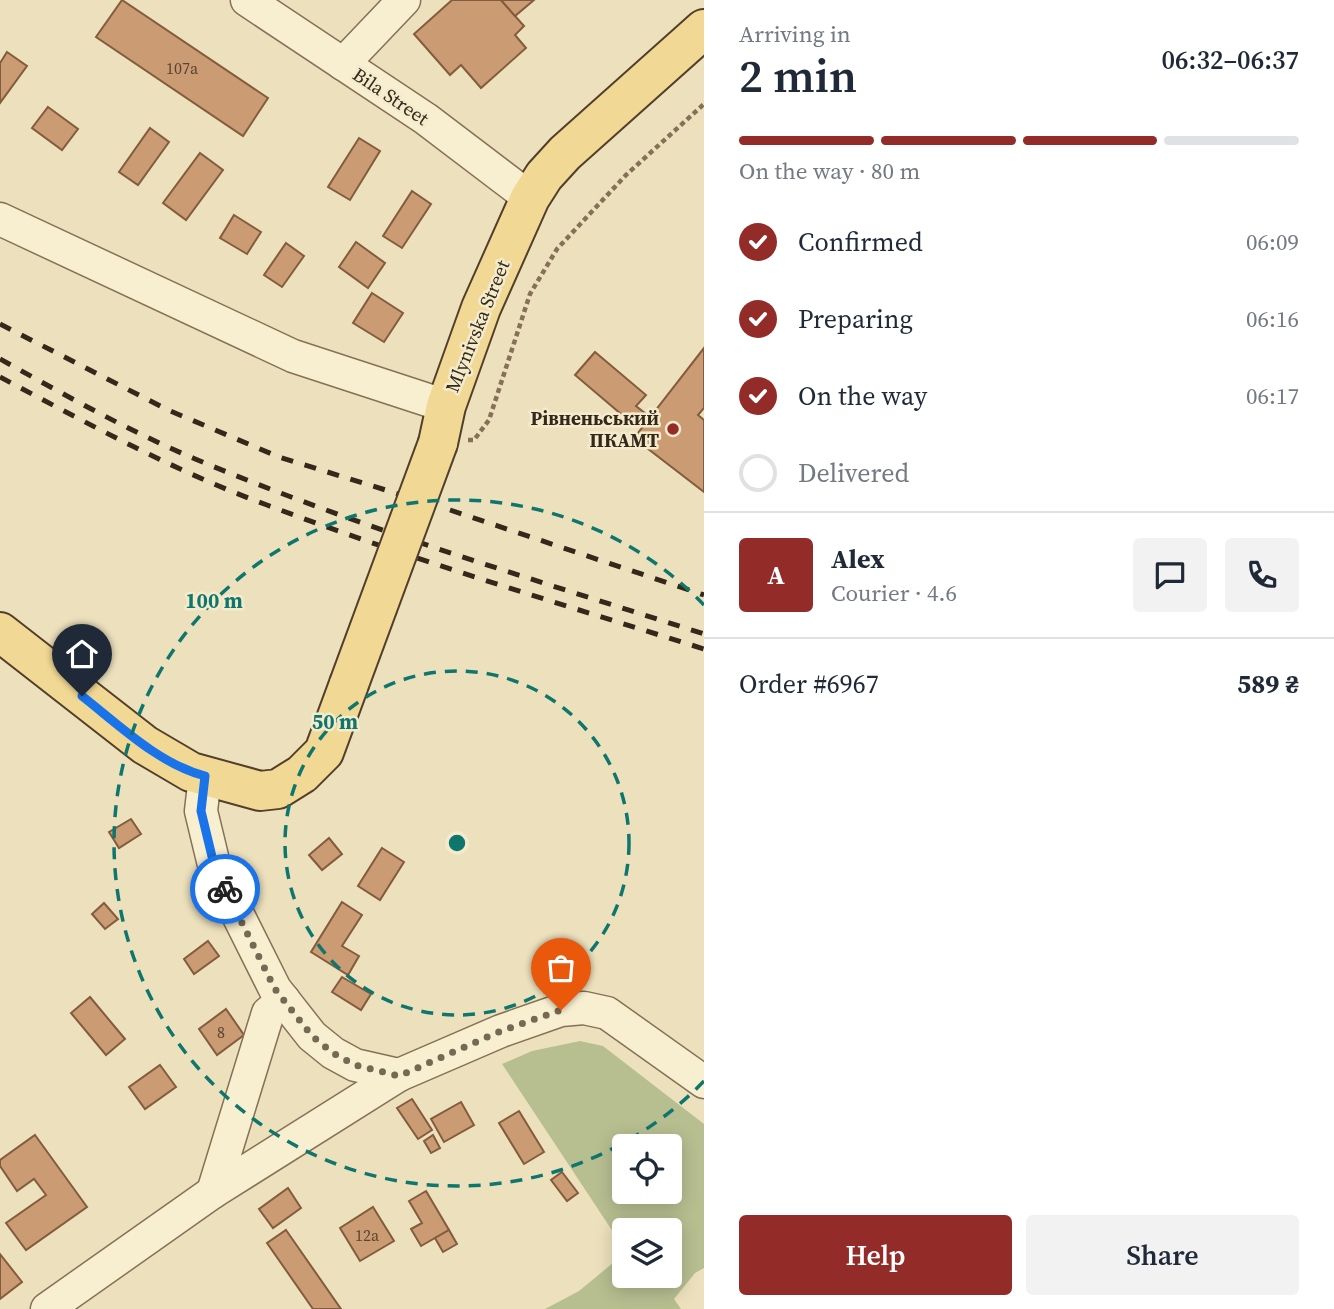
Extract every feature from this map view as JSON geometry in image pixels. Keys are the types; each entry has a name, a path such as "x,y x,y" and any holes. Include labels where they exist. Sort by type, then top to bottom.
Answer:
{"main road":[{"name":"Mlynivska Street","path":"0,632 145,746 191,772 260,791 278,789 302,774 324,752 442,425 481,308 530,198 544,176 565,153 704,29"}],"street":[{"name":"Bila Street","path":"247,0 426,119 530,198"},
{"path":"343,64 404,0"},
{"path":"0,219 442,425"},
{"path":"205,776 201,811 215,869 275,989 312,1036 333,1053 355,1065 399,1076"},
{"path":"213,1192 268,1013 284,1000"},
{"path":"47,1309 213,1192 399,1076 501,1031 561,1010 584,1008 607,1013 704,1082"}],"path":[{"path":"442,425 474,440 489,420 530,294 556,249 626,175 704,104"}],"green space":[{"path":"580,1041 603,1046 704,1124 704,1268 695,1273 674,1299 681,1309 545,1309 579,1291 612,1264 612,1288 682,1288 682,1218 612,1218 612,1230 502,1064 532,1051"}],"building":[{"path":"122,0 268,98 243,136 96,37"},
{"path":"452,0 501,0 524,26 515,35 526,48 481,88 461,65 450,75 414,34"},
{"path":"501,0 534,0 515,16"},
{"path":"7,52 27,66 0,103 0,63"},
{"path":"48,107 78,129 62,150 32,128"},
{"path":"150,128 169,142 138,185 119,172"},
{"path":"359,138 380,151 350,200 328,187"},
{"path":"200,153 223,170 186,220 163,203"},
{"path":"412,191 431,204 402,248 383,236"},
{"path":"234,215 261,232 247,254 220,238"},
{"path":"356,242 385,263 368,288 339,267"},
{"path":"286,243 304,256 282,287 264,275"},
{"path":"372,293 403,313 384,342 353,323"},
{"name":"Рівненьський ПКАМТ","path":"704,348 704,408 698,415 704,420 704,492 634,438"},
{"path":"595,352 646,395 636,406 645,413 634,425 575,375"},
{"path":"131,819 141,834 119,848 109,832"},
{"path":"329,838 342,854 322,870 309,855"},
{"path":"382,848 404,862 380,900 358,886"},
{"path":"342,902 362,915 342,946 359,956 348,975 311,952"},
{"path":"104,903 118,919 105,929 92,914"},
{"path":"208,941 219,956 194,974 184,959"},
{"path":"342,977 371,994 361,1010 332,992"},
{"path":"90,997 125,1039 106,1055 71,1013"},
{"path":"226,1009 244,1035 217,1055 199,1029"},
{"path":"160,1065 176,1087 145,1109 129,1087"},
{"path":"412,1099 432,1130 418,1139 397,1108"},
{"path":"461,1102 474,1125 444,1142 431,1119"},
{"path":"519,1111 544,1152 524,1164 499,1123"},
{"path":"35,1135 87,1207 26,1250 6,1223 46,1195 34,1179 17,1191 0,1166 0,1160"},
{"path":"433,1135 440,1148 431,1153 424,1141"},
{"path":"562,1172 578,1193 567,1201 551,1180"},
{"path":"288,1188 301,1208 273,1228 259,1209"},
{"path":"426,1191 449,1230 421,1246 411,1229 422,1223 409,1201"},
{"path":"373,1207 394,1241 360,1261 340,1228"},
{"path":"286,1230 341,1309 313,1309 267,1243"},
{"path":"449,1230 457,1244 443,1252 435,1238"},
{"path":"0,1254 22,1282 0,1299"}],"railway":[{"path":"0,324 168,410 279,457 405,496"},
{"path":"0,359 144,436 256,483 447,552 704,634"},
{"path":"0,377 98,429 232,492 430,562 704,649"},
{"path":"450,510 704,595"}],"way so far":[{"path":"225,889 275,989 312,1036 333,1053 355,1065 399,1076 501,1031 561,1010"}],"place":[{"name":"Рівненьський ПКАМТ","path":"673,429"}],"route":[{"path":"82,696 145,746 191,772 205,776 201,811 215,869 225,889"}]}
